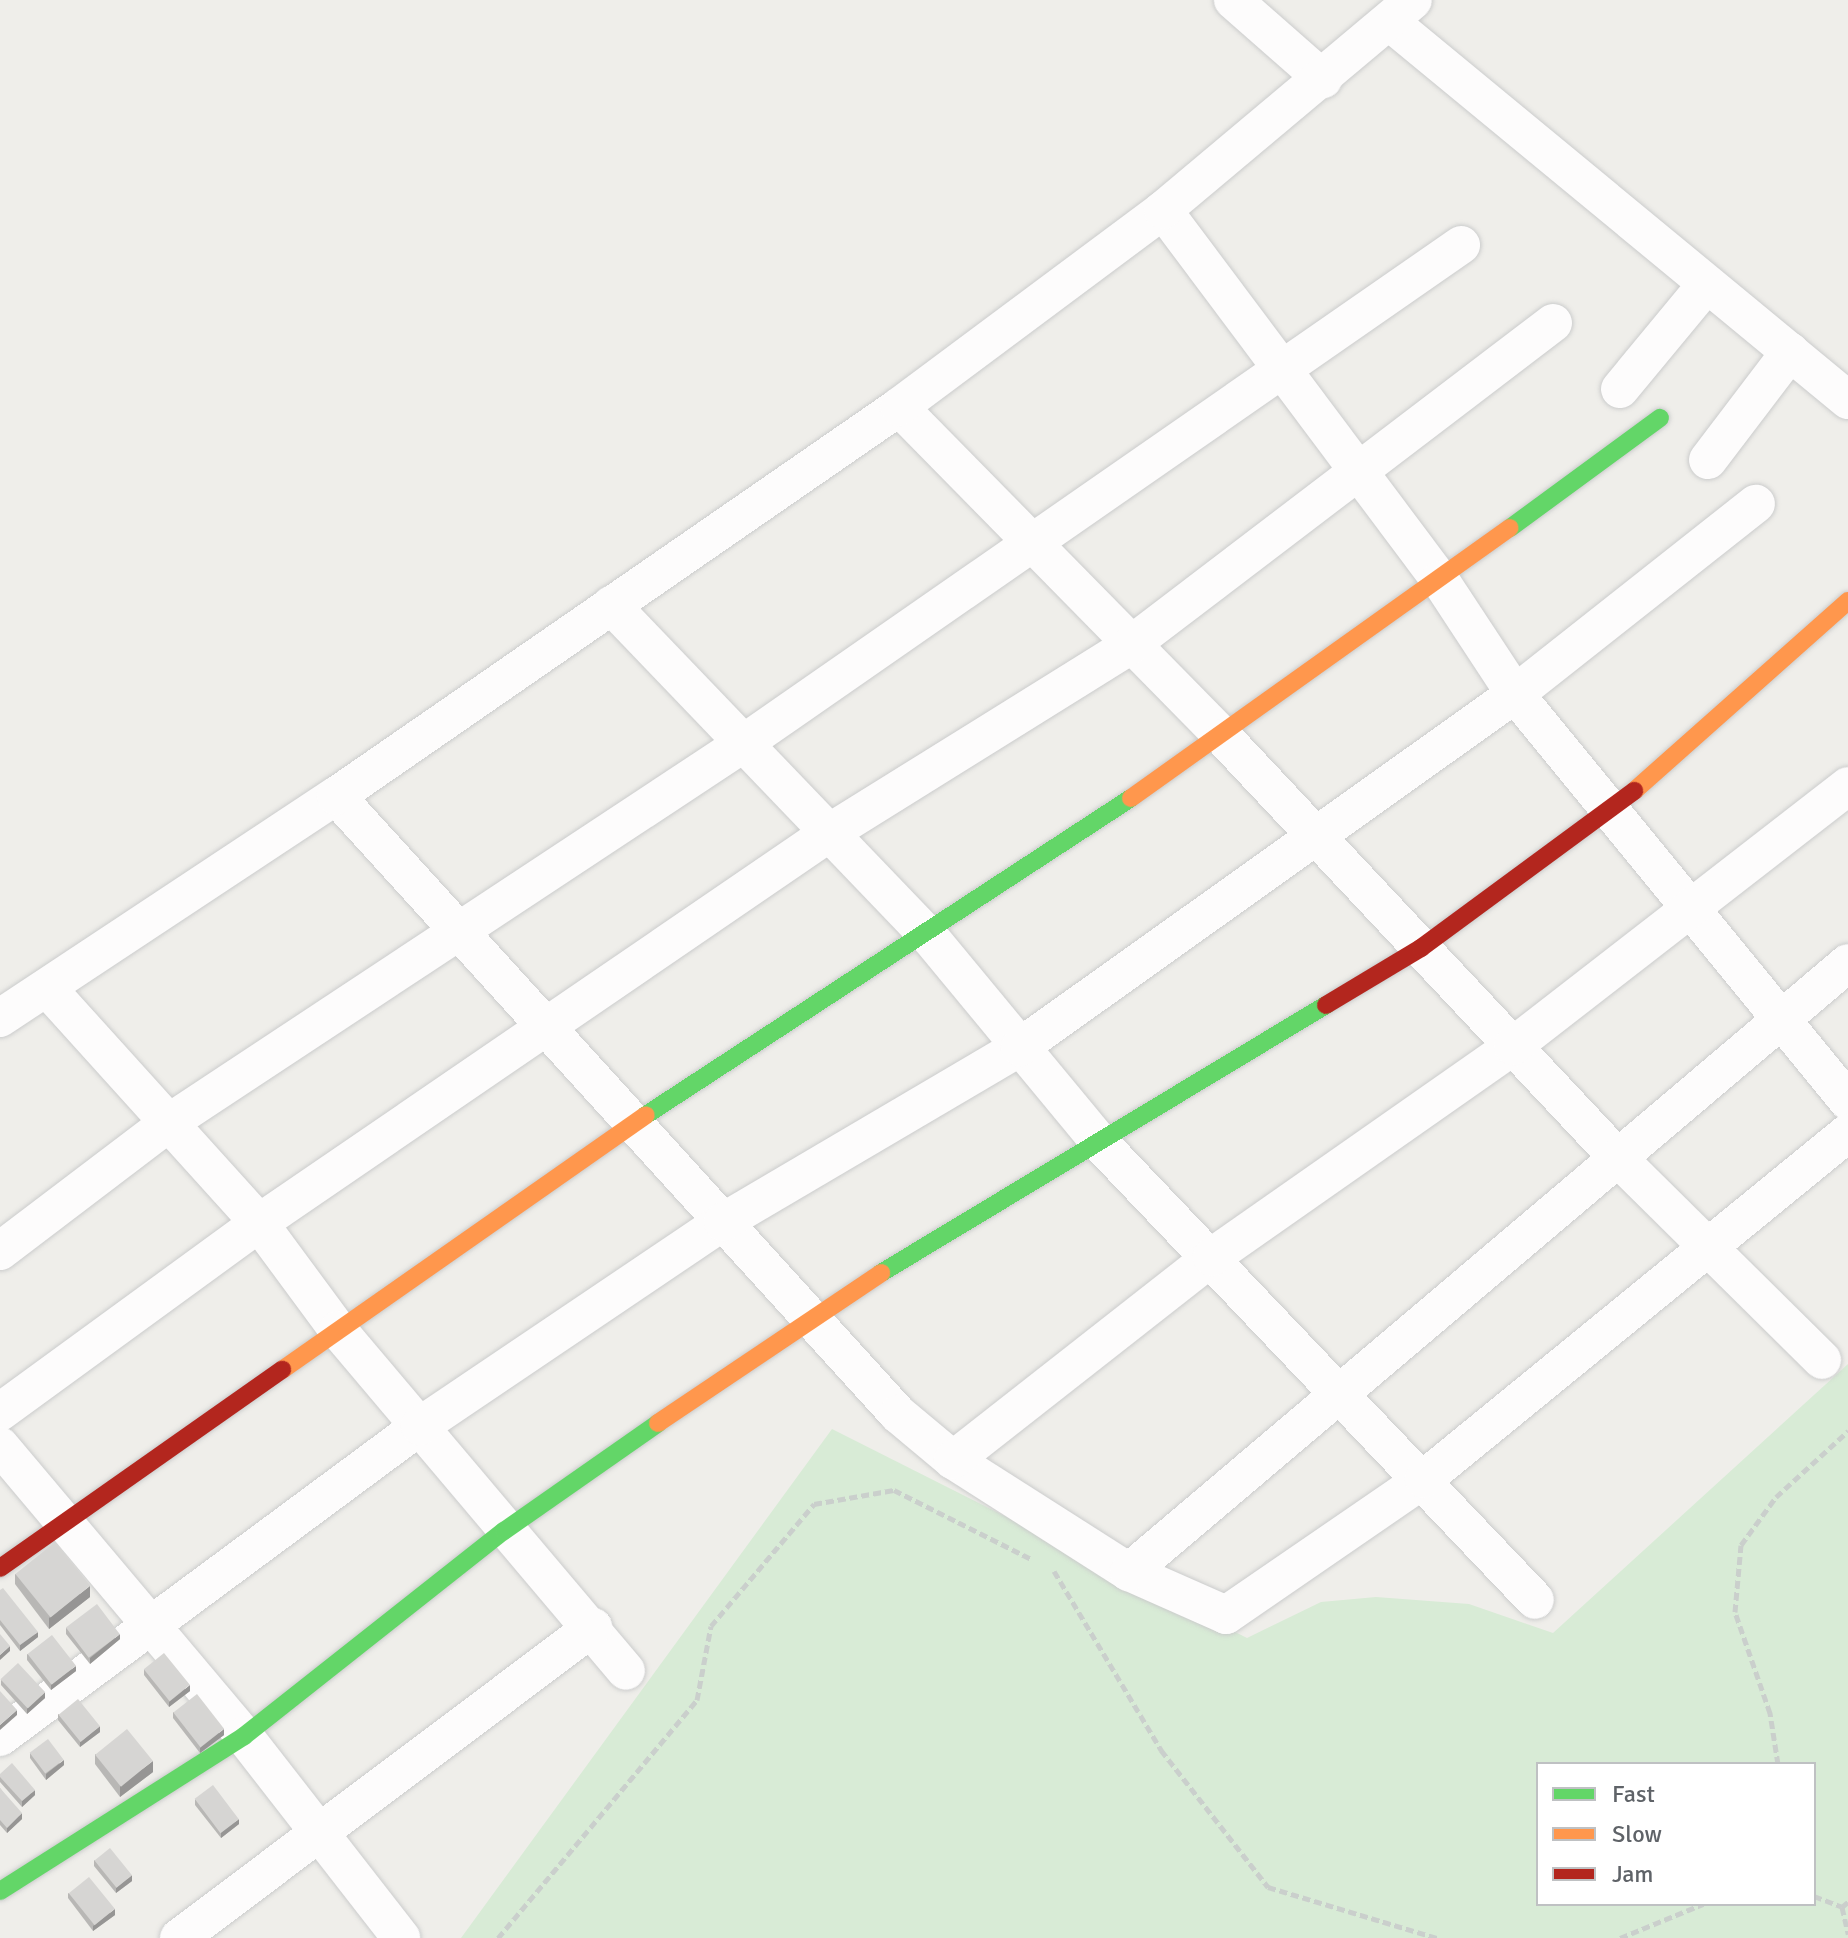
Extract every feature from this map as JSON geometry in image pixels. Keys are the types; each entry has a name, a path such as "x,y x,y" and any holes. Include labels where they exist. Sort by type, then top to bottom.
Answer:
{"street":[{"path":"1233,0 1323,79"},
{"path":"0,1018 336,796 899,407 1163,210 1402,11 1707,284 1848,400"},
{"path":"1163,210 1440,580 1515,694 1693,906 1780,1020 1848,1101"},
{"path":"0,1251 170,1122 744,743 1033,541 1283,373 1461,245"},
{"path":"1620,389 1707,284"},
{"path":"0,1412 259,1223 543,1027 829,833 1129,646 1553,323"},
{"path":"1708,460 1790,352"},
{"path":"899,407 1033,541 1129,646 1224,738 1618,1158 1711,1245 1822,1360"},
{"path":"0,1568 631,1125 928,935 1224,738 1660,418"},
{"path":"0,1737 155,1627 420,1426 723,1222 1020,1047 1515,694 1756,504"},
{"path":"0,1891 244,1736 504,1531 805,1319 1421,948 1613,810 1848,601"},
{"path":"611,605 928,935 1099,1142 1212,1257 1338,1395 1424,1479 1535,1600"},
{"path":"953,1460 1212,1257 1513,1046 1848,786"},
{"path":"336,796 455,935 723,1222 805,1319 953,1460 1129,1572 1226,1615 1424,1479 1848,1133"},
{"path":"1129,1572 1848,963"},
{"path":"47,988 259,1223 338,1330 504,1531 593,1627 626,1671"},
{"path":"0,1446 69,1520 320,1830 390,1934"},
{"path":"179,1938 593,1627"}],"path":[{"path":"1778,1762 1770,1713 1735,1612 1741,1545 1776,1497 1848,1431"},
{"path":"498,1938 697,1700 711,1626 736,1590 814,1504 894,1490 1054,1570 1161,1750 1268,1887 1437,1938"},
{"path":"1816,1897 1845,1904 1848,1934"},
{"path":"1620,1938 1698,1906"}],"green space":[{"path":"1848,1364 1848,1938 461,1938 832,1429 1247,1638 1321,1602 1376,1597 1469,1604 1553,1633"}],"building":[{"path":"55,1542 90,1586 51,1618 15,1574"},
{"path":"3,1588 38,1632 20,1645 0,1620 0,1590"},
{"path":"97,1604 120,1634 89,1658 66,1627"},
{"path":"0,1634 10,1646 0,1655"},
{"path":"52,1635 76,1666 52,1685 28,1654"},
{"path":"164,1653 190,1685 170,1701 144,1669"},
{"path":"18,1663 45,1692 28,1709 0,1679"},
{"path":"0,1691 17,1710 0,1725"},
{"path":"197,1694 224,1729 200,1747 173,1712"},
{"path":"78,1699 100,1726 81,1742 59,1715"},
{"path":"127,1729 153,1761 121,1787 95,1755"},
{"path":"48,1739 64,1760 45,1774 30,1753"},
{"path":"12,1763 35,1790 22,1801 0,1777"},
{"path":"213,1785 239,1819 221,1833 195,1799"},
{"path":"0,1788 22,1813 7,1828 0,1820"},
{"path":"110,1848 132,1875 116,1888 94,1861"},
{"path":"89,1877 115,1909 95,1925 69,1893"}],"traffic: fast":[{"path":"1510,528 1660,418"},
{"path":"646,1115 1131,798"},
{"path":"881,1273 1326,1005"},
{"path":"0,1891 244,1736 504,1531 658,1423"}],"traffic: slow":[{"path":"1131,798 1510,528"},
{"path":"1634,791 1848,601"},
{"path":"282,1370 646,1115"},
{"path":"658,1423 881,1273"}],"traffic: jam":[{"path":"1326,1005 1421,948 1634,791"},
{"path":"0,1568 282,1370"}]}
